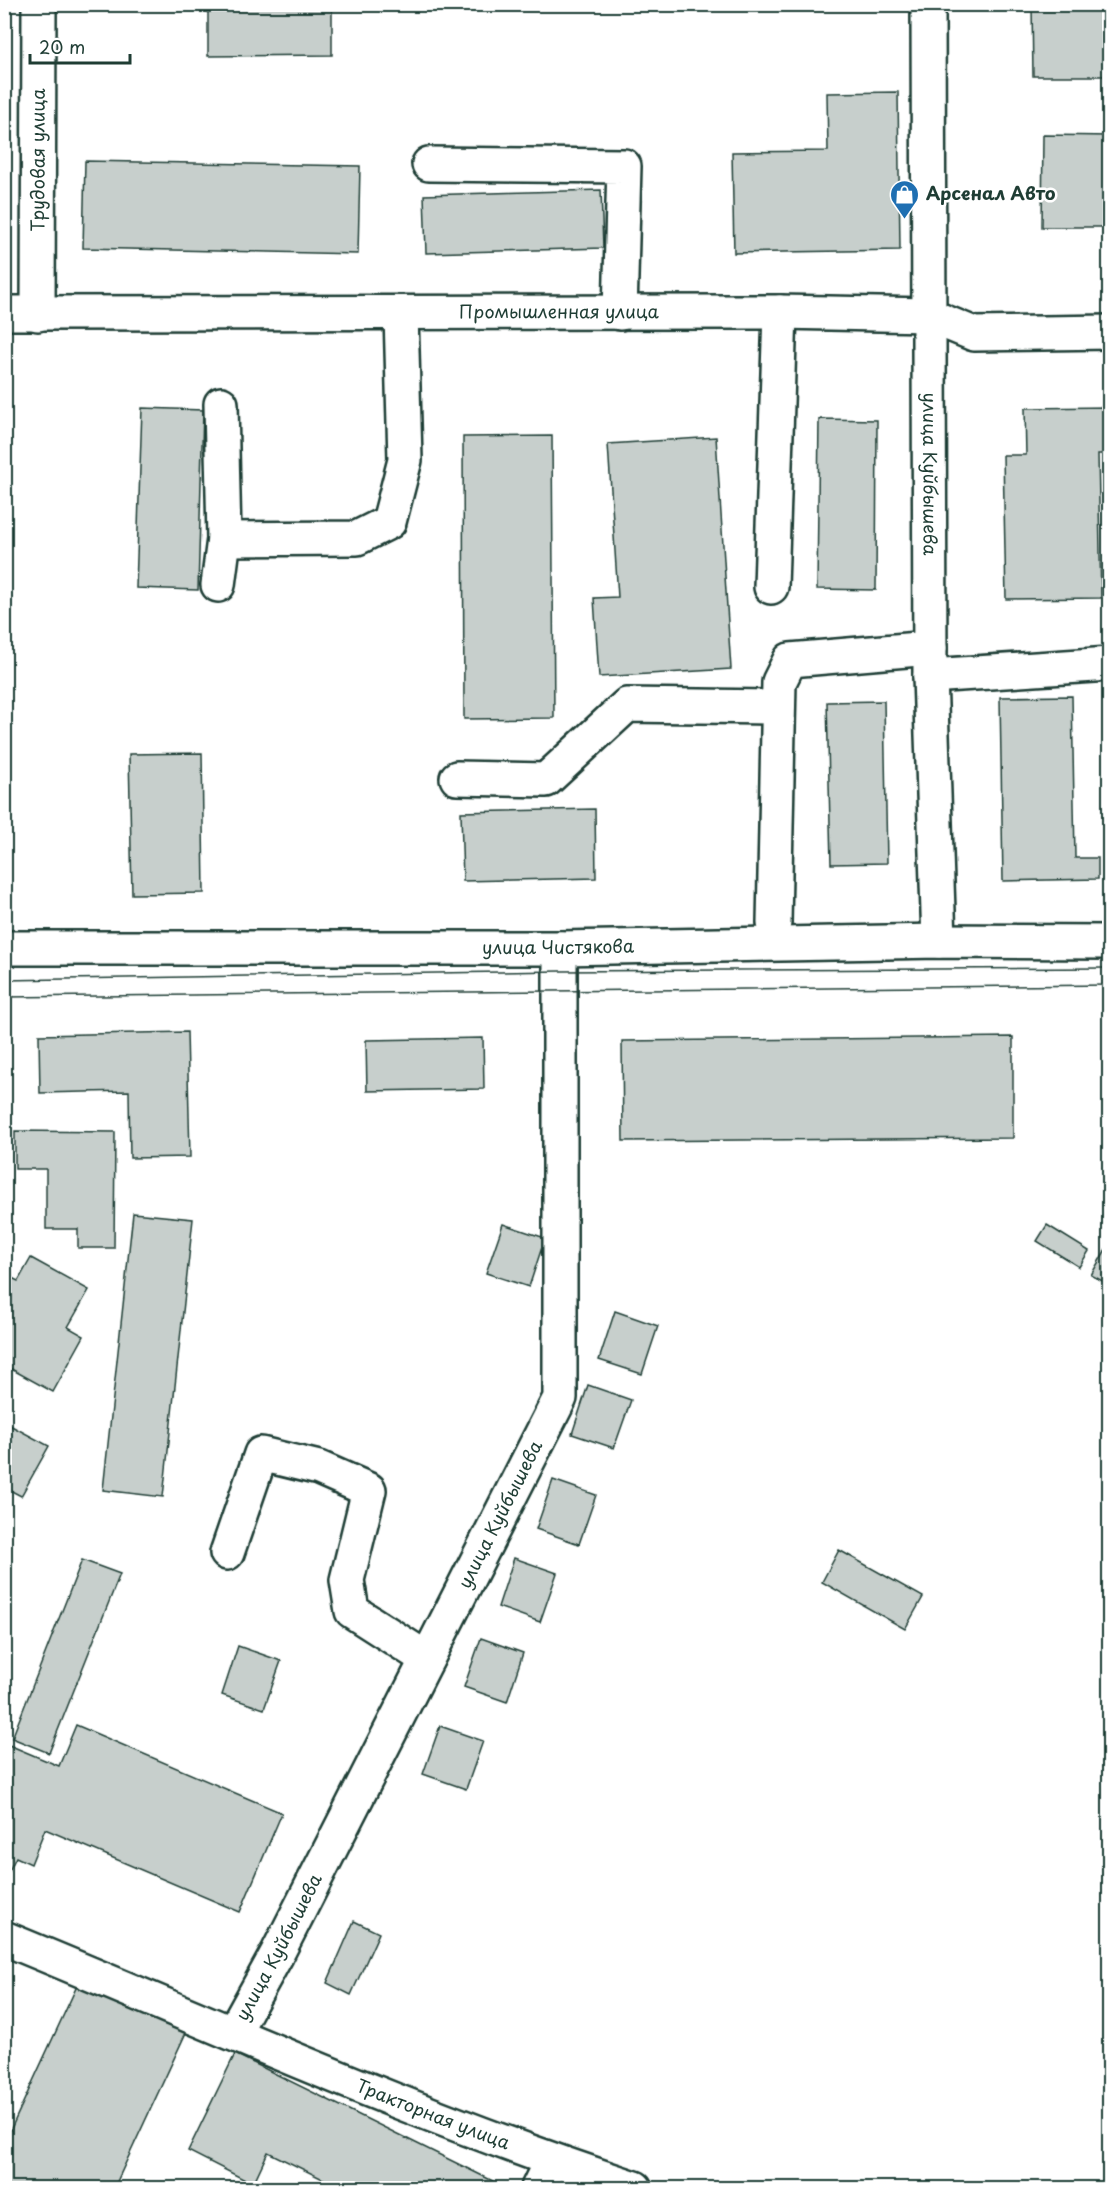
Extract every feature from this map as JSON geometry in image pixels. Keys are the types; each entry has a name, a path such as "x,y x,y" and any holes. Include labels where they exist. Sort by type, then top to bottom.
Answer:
{"street":[{"name":"Трудовая улица","path":"38,314 39,4"},
{"name":"улица Куйбышева","path":"928,4 930,662 939,941"},
{"path":"429,164 624,166 620,313"},
{"name":"Промышленная улица","path":"4,313 780,312 928,315 974,334 1110,332"},
{"path":"771,587 780,312"},
{"path":"224,539 357,538 389,522 405,460 401,314"},
{"path":"218,585 224,539 221,404"},
{"path":"774,923 779,682 790,660 1110,664"},
{"path":"457,778 546,780 627,705 778,707"},
{"name":"улица Чистякова","path":"4,948 560,948 939,941 1110,942"},
{"name":"улица Куйбышева","path":"234,2032 277,1954 560,1398 560,948"},
{"path":"227,1553 261,1454 319,1468 369,1490 347,1580 352,1611 427,1659"},
{"name":"Тракторная улица","path":"4,1938 234,2032 544,2175 635,2188"}],"building":[{"path":"208,4 332,4 332,55 208,56"},
{"path":"1032,4 1105,4 1105,76 1033,76"},
{"path":"898,92 900,250 734,253 732,152 828,151 827,93"},
{"path":"1043,135 1110,136 1110,227 1042,227"},
{"path":"85,161 360,166 358,254 83,248"},
{"path":"601,190 603,248 426,253 424,195"},
{"path":"1110,407 1110,454 1098,454 1101,598 1006,599 1003,455 1026,455 1025,408"},
{"path":"142,408 203,410 198,590 136,588"},
{"path":"819,419 877,420 876,590 817,589"},
{"path":"552,436 554,718 464,719 463,437"},
{"path":"716,437 731,669 599,677 594,598 618,597 608,444"},
{"path":"1072,696 1075,858 1098,858 1098,879 1003,881 1000,697"},
{"path":"884,701 887,863 831,864 827,702"},
{"path":"202,753 204,893 132,894 129,754"},
{"path":"595,809 596,878 463,881 461,812"},
{"path":"187,1032 190,1157 130,1158 129,1091 40,1093 39,1035"},
{"path":"1013,1037 1013,1138 623,1141 622,1041"},
{"path":"483,1038 484,1089 367,1091 366,1040"},
{"path":"15,1131 115,1132 114,1248 78,1248 78,1229 46,1229 46,1169 15,1169"},
{"path":"133,1213 193,1219 163,1497 103,1490"},
{"path":"503,1224 545,1238 529,1287 486,1273"},
{"path":"1047,1225 1089,1251 1079,1267 1037,1241"},
{"path":"1110,1245 1110,1285 1091,1275"},
{"path":"31,1258 89,1290 68,1327 84,1336 53,1392 4,1365 4,1274 18,1281"},
{"path":"615,1311 658,1326 642,1374 599,1360"},
{"path":"588,1385 631,1400 614,1448 572,1434"},
{"path":"4,1422 49,1446 21,1496 4,1487"},
{"path":"553,1480 596,1495 579,1544 536,1529"},
{"path":"839,1550 923,1597 905,1629 822,1582"},
{"path":"514,1558 557,1573 540,1622 498,1607"},
{"path":"82,1560 120,1574 49,1753 12,1738"},
{"path":"481,1638 523,1653 507,1702 464,1687"},
{"path":"238,1646 281,1661 264,1709 222,1695"},
{"path":"76,1725 282,1813 240,1912 45,1829 31,1864 16,1857 4,1881 4,1743 59,1766"},
{"path":"440,1726 483,1741 466,1789 423,1774"},
{"path":"354,1921 379,1933 351,1995 327,1983"},
{"path":"82,1975 190,2024 114,2188 4,2188 4,2144"},
{"path":"235,2054 507,2188 341,2188 268,2152 253,2184 188,2151"}],"tram line":[{"path":"4,980 560,971 1110,968"},
{"path":"4,997 1110,985"}],"place":[{"name":"Арсенал Авто","path":"905,220"}]}
